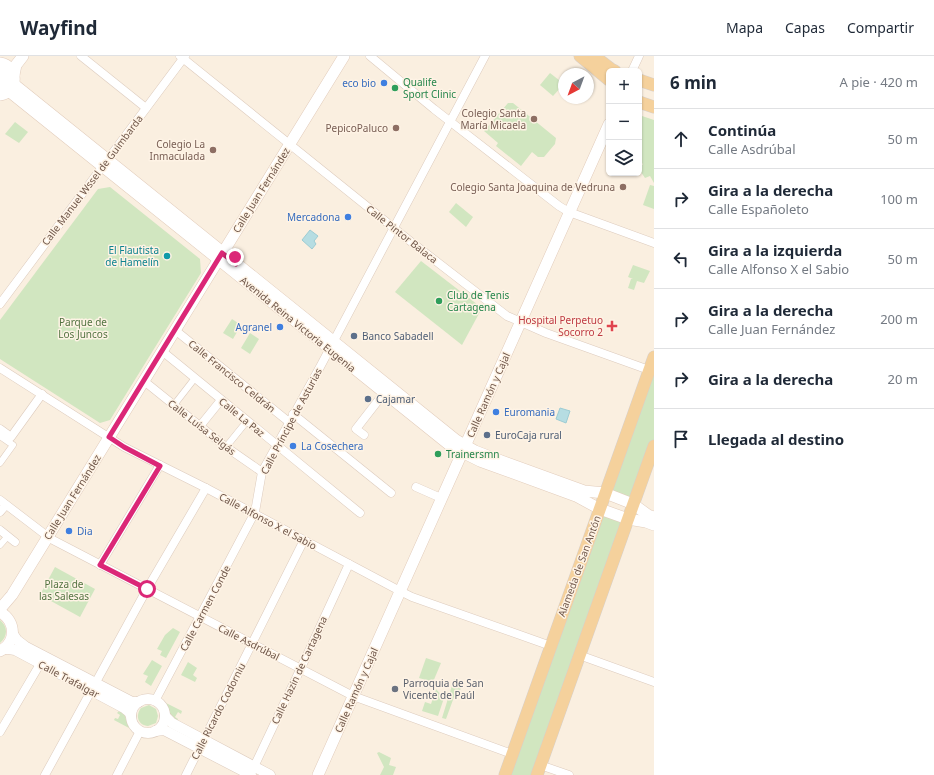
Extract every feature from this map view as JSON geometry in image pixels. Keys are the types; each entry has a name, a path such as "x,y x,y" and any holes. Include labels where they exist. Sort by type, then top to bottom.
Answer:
{"main road":[{"path":"0,66 12,56"},
{"path":"9,87 16,65 23,56"},
{"name":"Calle Juan Fernández","path":"1,606 47,537 344,56"},
{"path":"580,56 606,78"},
{"path":"594,56 609,68"},
{"name":"Avenida Reina Victoria Eugenia","path":"0,66 9,87"},
{"path":"642,81 654,85"},
{"name":"Avenida Reina Victoria Eugenia","path":"0,84 9,87 236,264 331,345 384,393 448,444 451,449 451,457 454,461 461,453"},
{"path":"642,103 654,107"},
{"name":"Calle Ramón y Cajal","path":"318,775 606,131"},
{"name":"Avenida Reina Victoria Eugenia","path":"222,253 331,345 448,434 461,453 576,496 600,509 628,519 654,525"},
{"name":"Alameda de San Antón","path":"505,775 654,357"},
{"path":"538,770 654,446"},
{"name":"Avenida Reina Victoria Eugenia","path":"461,453 488,456 584,491 605,493 633,504 648,515 654,517"},
{"path":"1,606 10,621 13,634 10,642 1,650"}],"street":[{"path":"81,56 146,108"},
{"path":"370,56 548,198 569,212 654,242"},
{"name":"Calle Príncipe de Asturias","path":"254,514 262,472 485,56"},
{"path":"633,68 638,56"},
{"name":"Calle Manuel Wssel de Guimbarda","path":"0,304 146,108 182,57"},
{"name":"Calle Pintor Balaca","path":"182,57 394,228 507,316 520,323 649,370"},
{"name":"Calle Francisco Celdrán","path":"175,330 289,422"},
{"name":"Calle La Paz","path":"162,351 360,513"},
{"name":"Calle Alfonso X el Sabio","path":"0,368 124,447 206,488 400,591 412,597 551,646"},
{"path":"174,405 195,378"},
{"name":"Calle Luisa Selgás","path":"144,381 226,447 262,472"},
{"path":"364,435 356,429 384,393"},
{"path":"0,429 11,437 42,394"},
{"path":"200,426 221,400"},
{"path":"293,414 391,493"},
{"path":"226,447 247,421"},
{"path":"0,436 13,445 0,463"},
{"path":"100,565 160,466"},
{"path":"416,487 441,498"},
{"path":"45,775 147,589 206,488"},
{"path":"0,512 3,502"},
{"name":"Calle Asdrúbal","path":"3,502 47,537 353,696 512,754"},
{"name":"Calle Carmen Conde","path":"155,701 254,514"},
{"path":"0,530 15,542"},
{"path":"0,546 8,536"},
{"name":"Calle Ricardo Codorniu","path":"186,775 304,540"},
{"name":"Calle Hazin de Cartagena","path":"251,773 349,564"},
{"name":"Calle Trafalgar","path":"13,634 19,642 42,660"},
{"name":"Calle Trafalgar","path":"1,650 12,650 42,660 94,687 132,702 139,702"},
{"path":"579,655 654,682"},
{"path":"0,732 42,660"},
{"name":"Calle Trafalgar","path":"94,687 128,711 131,716"},
{"path":"201,744 166,731 147,733 140,731 134,726 131,716 133,708 139,702 147,699 155,701 163,708 165,716 172,723 201,744 251,773 270,775"},
{"path":"155,731 162,725 165,716"},
{"path":"116,775 140,731"},
{"path":"538,770 569,775"}],"green space":[{"path":"550,73 558,79 558,91 553,96 540,85"},
{"path":"508,103 513,103 556,138 555,144 544,157 538,157 532,152 521,166 496,146 498,143 484,131"},
{"path":"642,116 654,120 654,183 650,176 645,178 642,174"},
{"path":"15,122 28,132 19,143 5,134"},
{"path":"650,185 654,186 654,209 643,205"},
{"name":"Parque de Los Juncos","path":"110,187 200,259 201,273 110,420 100,423 0,359 0,320 98,189"},
{"path":"456,203 473,217 466,227 449,212"},
{"name":"Club de Tenis Cartagena","path":"421,261 482,308 462,345 395,292"},
{"path":"633,265 650,271 644,283 637,281 634,290 628,288 631,279 633,279 628,277"},
{"path":"232,319 241,325 233,339 223,333"},
{"path":"250,333 259,339 250,354 241,348"},
{"path":"654,357 654,446 633,504 605,493"},
{"path":"600,509 628,519 537,775 505,775"},
{"name":"Plaza de las Salesas","path":"55,567 95,589 80,617 40,595"},
{"path":"0,620 6,629 6,634 0,643"},
{"path":"173,628 180,632 166,658 160,655 162,651 157,649 165,635"},
{"path":"426,658 441,663 433,682 419,678"},
{"path":"152,660 162,666 151,686 145,682 148,676 143,674"},
{"path":"188,662 197,668 193,675 197,678 195,682 181,675"},
{"path":"454,679 463,683 457,698 454,697 446,719 442,718"},
{"path":"436,689 444,698 438,716 422,711 425,702 431,704"},
{"path":"166,703 182,711 181,714 178,712 175,717 178,719 177,721 170,715"},
{"path":"149,705 156,709 158,716 156,723 148,726 142,724 138,720 138,714 141,708"},
{"path":"119,711 124,713 129,728 114,720 115,718 118,719 120,715 117,713"},
{"path":"379,752 391,758 389,765 396,767 393,775 380,775 384,767 377,753"}],"water":[{"path":"310,230 318,236 314,241 316,244 312,249 302,240"},
{"path":"560,408 570,411 566,423 556,419"}],"place":[{"name":"eco bio","path":"384,83"},
{"name":"Qualife Sport Clinic","path":"395,88"},
{"name":"Colegio Santa María Micaela","path":"534,119"},
{"name":"PepicoPaluco","path":"396,128"},
{"name":"Colegio La Inmaculada","path":"213,150"},
{"name":"Colegio Santa Joaquina de Vedruna","path":"623,187"},
{"name":"Mercadona","path":"348,217"},
{"name":"El Flautista de Hamelín","path":"167,256"},
{"name":"Club de Tenis Cartagena","path":"439,301"},
{"name":"Hospital Perpetuo Socorro 2","path":"612,326"},
{"name":"Agranel","path":"280,327"},
{"name":"Banco Sabadell","path":"354,336"},
{"name":"Cajamar","path":"368,399"},
{"name":"Euromania","path":"496,412"},
{"name":"EuroCaja rural","path":"487,435"},
{"name":"La Cosechera","path":"293,446"},
{"name":"Trainersmn","path":"438,454"},
{"name":"Dia","path":"69,531"},
{"name":"Parroquia de San Vicente de Paúl","path":"395,689"}],"route":[{"path":"147,589 100,565 160,466 124,447 109,437 222,253 236,264 235,257"}]}
